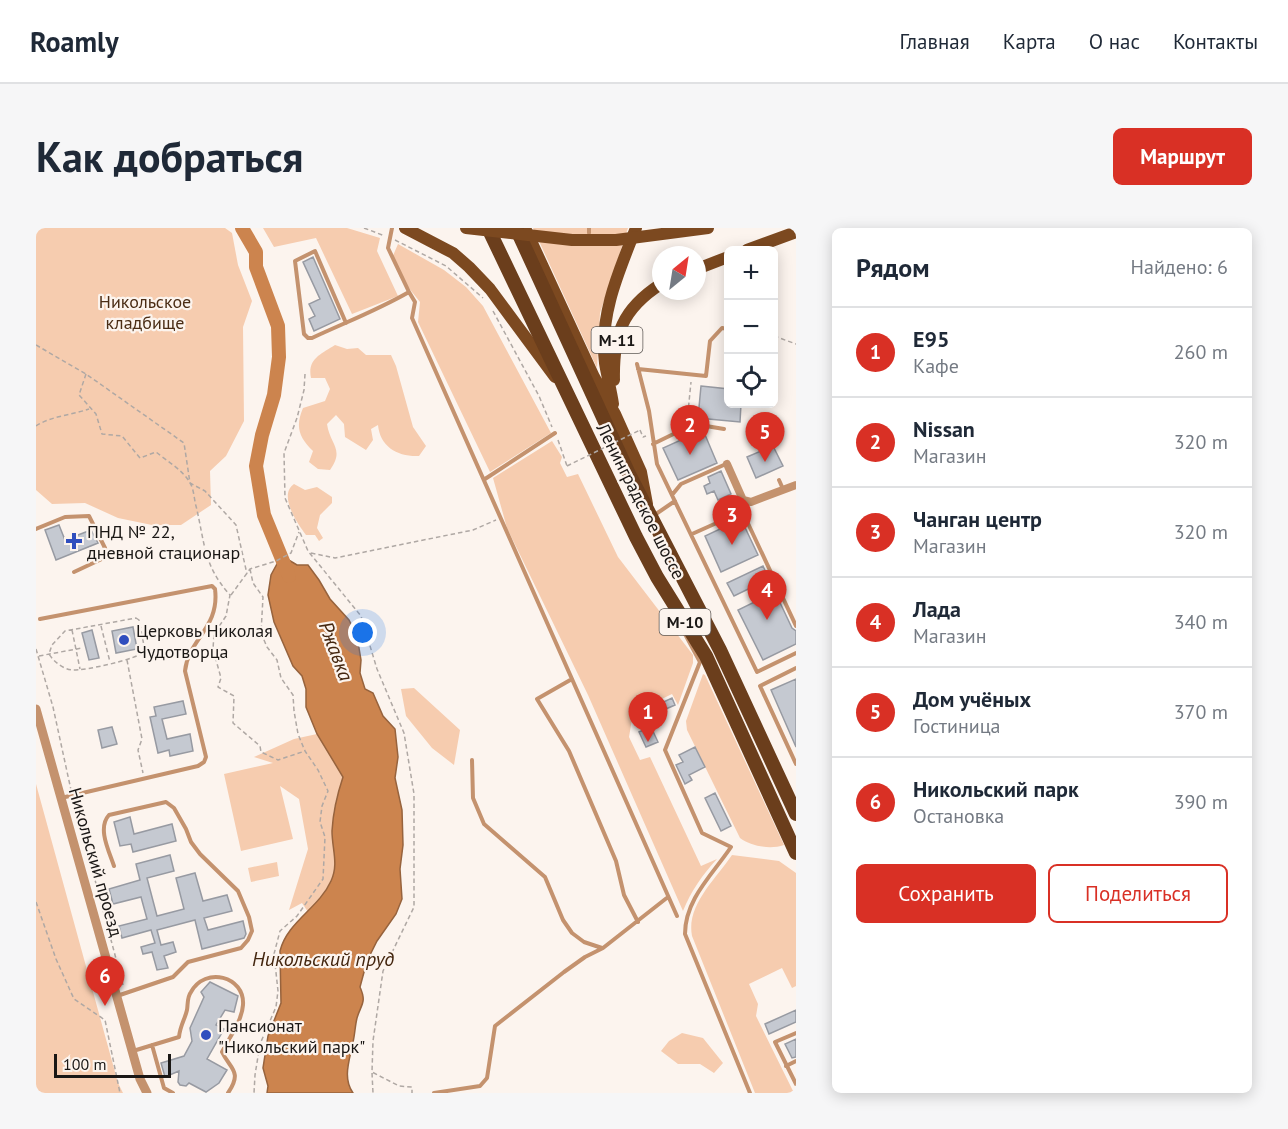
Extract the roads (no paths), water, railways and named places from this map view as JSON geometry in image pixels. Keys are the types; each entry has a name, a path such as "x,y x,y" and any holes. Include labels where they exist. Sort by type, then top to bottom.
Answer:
{"highway":[{"name":"Ленинградское шоссе","path":"488,228 636,537 657,577 706,656 796,853"},
{"name":"Ленинградское шоссе","path":"516,228 629,474 720,650 796,814"}],"main road":[{"path":"405,228 453,254 469,267 490,289 567,393"},
{"path":"466,228 572,240 616,240 708,228"},
{"name":"М-10","path":"525,228 641,472 650,512"},
{"path":"615,414 605,363 606,312 636,228"},
{"path":"758,246 796,232"},
{"path":"706,266 724,259"},
{"name":"М-11","path":"615,414 614,346 630,310 643,295 652,290"}],"street":[{"path":"727,464 743,500 751,502 796,485"},
{"name":"Никольский проезд","path":"36,709 121,994 140,1079 147,1093"}],"lane":[{"path":"392,228 388,248 415,302 412,318 677,916"},
{"path":"346,323 315,251 295,261 305,336 312,338 346,323 409,292"},
{"path":"724,328 710,341 706,376 637,367 649,411 657,464 757,672 796,653"},
{"path":"653,444 694,424 724,429"},
{"path":"485,479 555,434"},
{"path":"672,495 681,484 727,464"},
{"path":"779,480 784,490"},
{"path":"650,512 675,501"},
{"path":"692,534 739,513 745,517 796,626"},
{"path":"36,529 65,517 89,516 105,548 106,556 74,572"},
{"path":"657,577 679,624"},
{"path":"40,619 212,586 217,599 211,622 196,644 184,670 206,757 204,762 198,766 61,798"},
{"path":"684,633 700,662 665,750 702,833 731,847 692,902 685,924 685,934 750,1093"},
{"path":"796,668 760,686 796,764"},
{"path":"572,679 537,699 569,751 616,861 624,895 638,922"},
{"path":"472,760 472,798 484,824 545,877 563,920 572,933 585,942 603,948"},
{"path":"114,866 103,827 105,820 110,815 166,802 174,808 191,842 200,854 238,891 252,931 241,948 188,962 172,977 121,994"},
{"path":"434,1093 480,1086 487,1078 495,1026 564,972 603,948 638,922 668,897"},
{"path":"132,1051 179,1037 180,1026 191,991 199,982 213,976 221,977 237,986 243,996 242,1014 222,1052 234,1070 234,1081 228,1093"},
{"path":"796,1033 775,1042 796,1084"},
{"path":"152,1045 164,1088 173,1093"},
{"path":"786,1066 796,1061"}],"water":[{"name":"Никольский пруд","path":"287,559 297,565 308,565 330,599 349,620 357,636 361,660 360,673 365,689 373,693 383,716 395,729 398,757 395,778 402,810 403,845 400,869 402,899 396,914 377,941 367,961 360,987 363,1003 357,1018 347,1075 353,1093 267,1093 268,1086 263,1068 268,1036 281,1003 280,951 289,932 326,891 333,875 335,862 333,824 343,777 317,734 306,707 306,689 302,676 293,666 274,622 268,595 271,575 278,562"}],"waterway":[{"name":"Ржавка","path":"242,228 256,252 256,267 278,326 279,357 274,395 262,435 256,466 264,515 289,576"}],"place":[{"name":"Nissan","path":"690,455"},
{"name":"Дом учёных","path":"765,462"},
{"name":"ПНД № 22, дневной стационар","path":"74,541"},
{"name":"Чанган центр","path":"732,545"},
{"name":"Лада","path":"767,620"},
{"name":"Церковь Николая Чудотворца","path":"124,640"},
{"name":"E95","path":"648,742"},
{"name":"Никольский парк","path":"105,1006"},
{"name":"Пансионат \"Никольский парк\"","path":"206,1035"}],"park label":[{"name":"Никольское кладбище","path":"145,311"}]}
